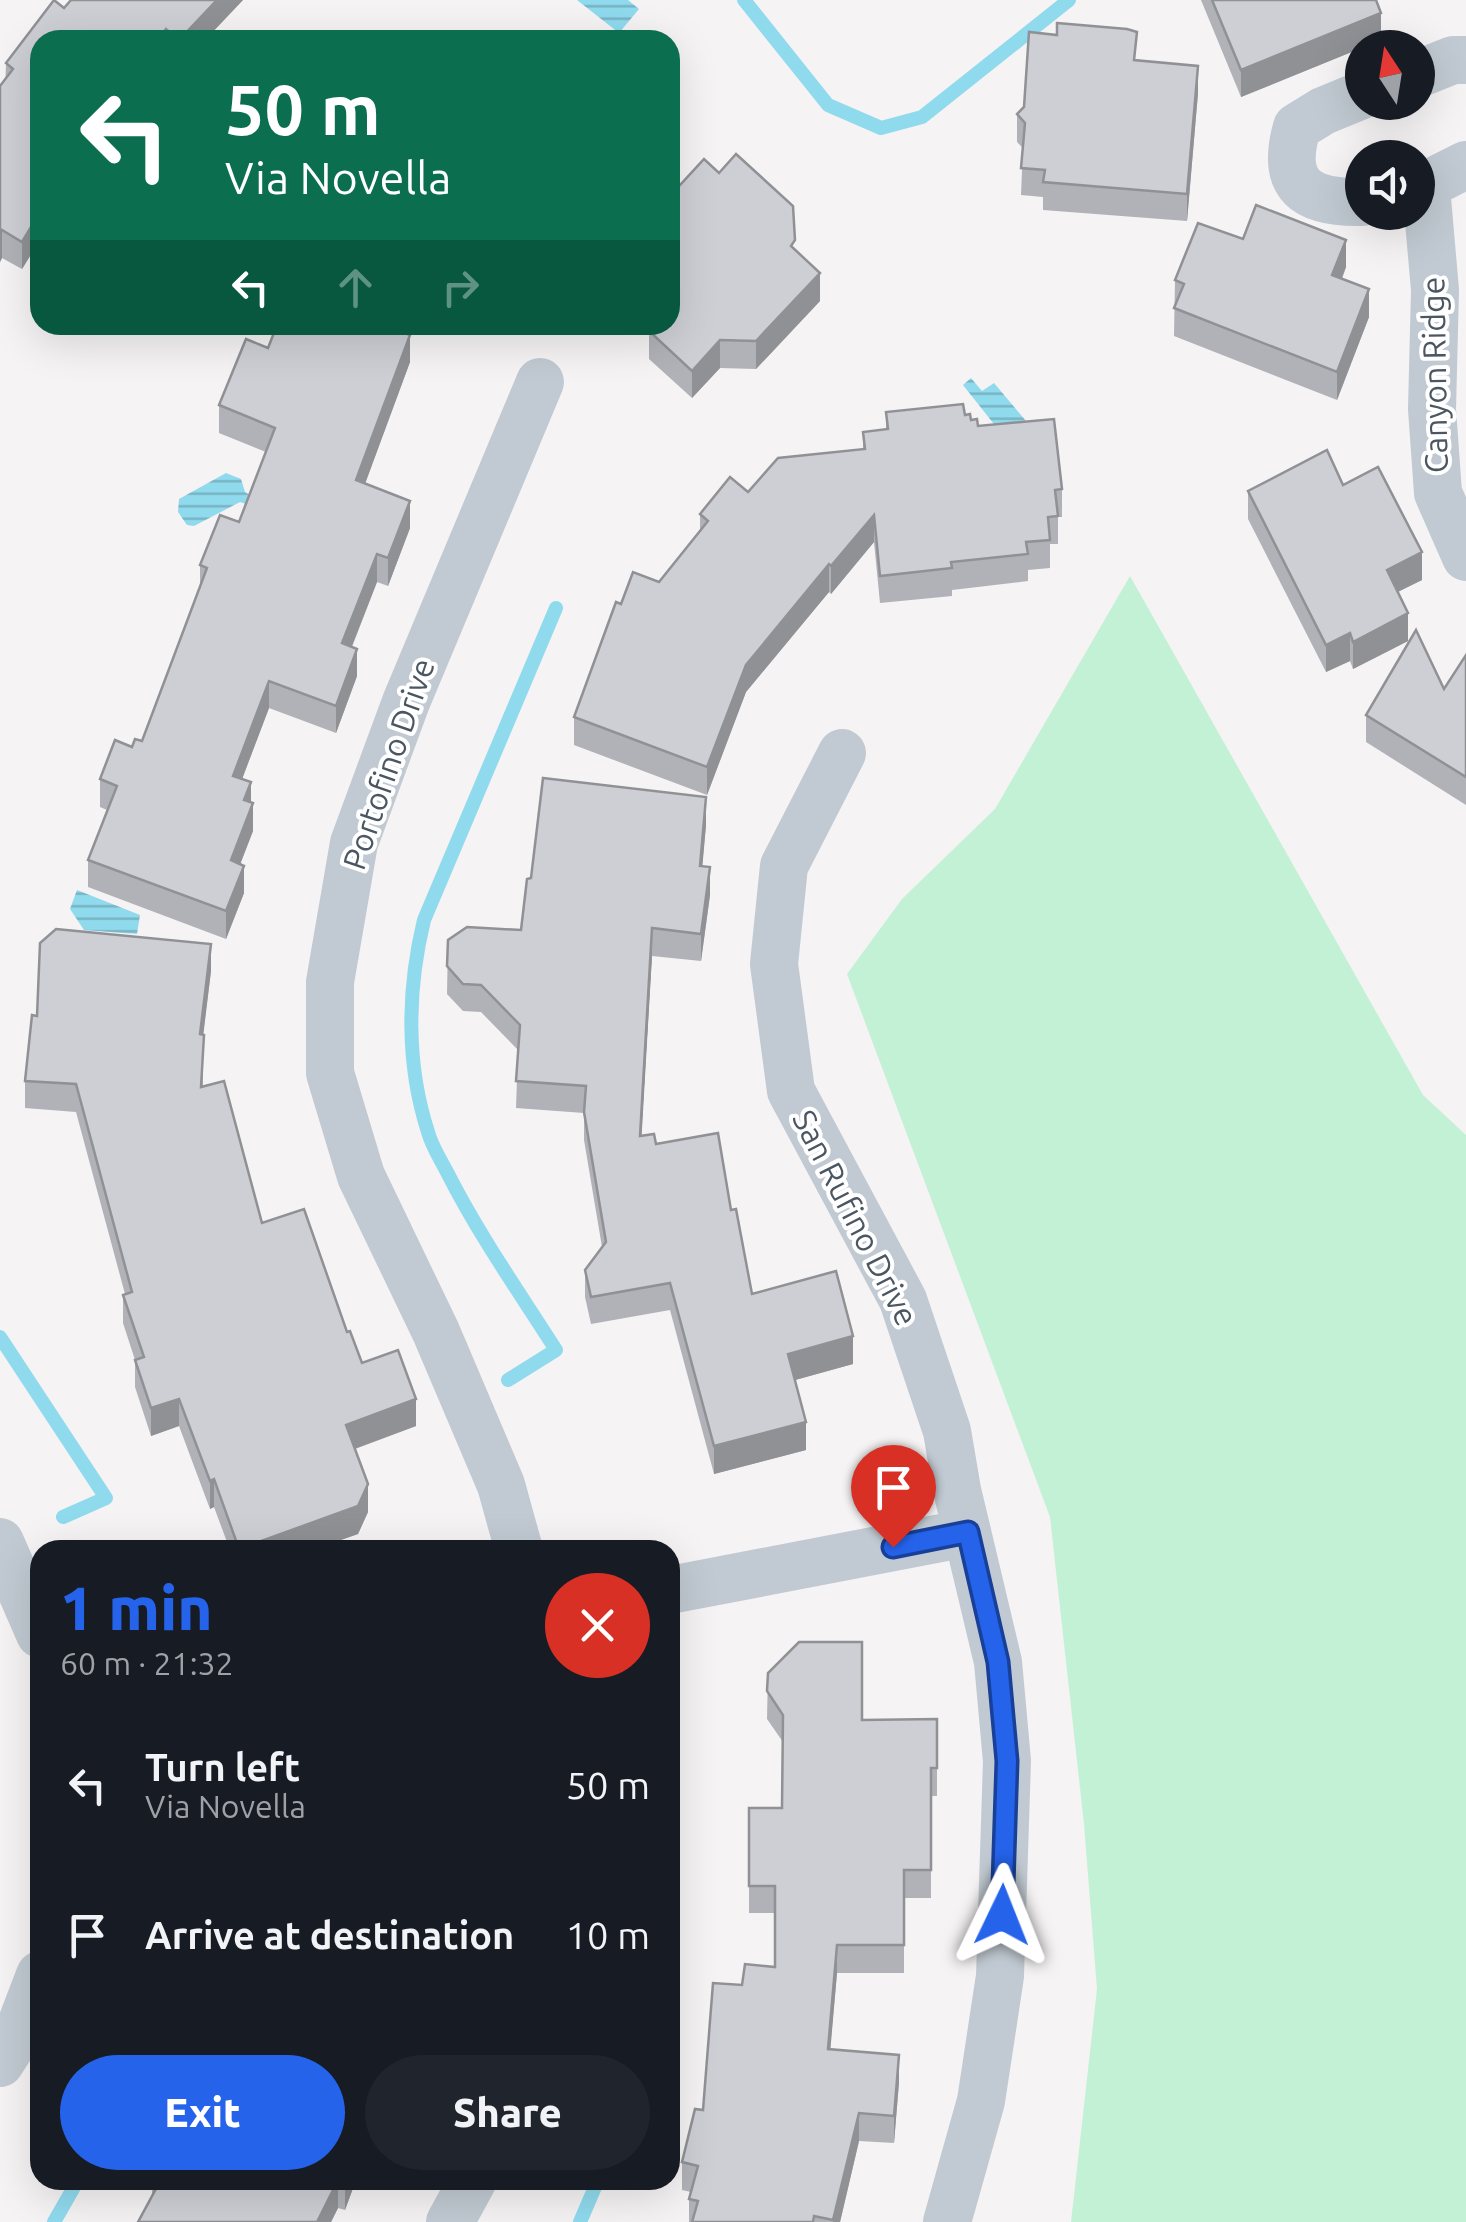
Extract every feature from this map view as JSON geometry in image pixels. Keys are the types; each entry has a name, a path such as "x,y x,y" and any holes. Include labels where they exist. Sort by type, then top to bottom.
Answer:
{"street":[{"path":"1435,67 1466,60"},
{"path":"1345,102 1297,127 1290,152 1293,176 1308,194 1345,202"},
{"name":"Canyon Ridge","path":"1437,181 1432,408 1438,494 1466,557"},
{"name":"Portofino Drive","path":"516,1540 501,1485 444,1349 361,1176 330,1073 330,982 354,843 406,702 540,382"},
{"name":"San Rufino Drive","path":"842,753 784,866 774,964 791,1090 904,1300 947,1432 998,1662 1007,1761 1000,1976 982,2101 947,2222"},
{"path":"680,1588 968,1532"},
{"path":"0,1542 30,1611"},
{"path":"0,2063 16,2038 30,2001"},
{"path":"450,2222 468,2190"}],"green space":[{"path":"1130,576 1423,1095 1466,1135 1466,2222 1071,2222 1097,1989 1084,1824 1050,1517 847,974 902,899 995,809"}],"water":[{"path":"577,0 628,0 639,9 622,30 615,30"},
{"path":"971,378 982,391 994,383 1026,421 1005,438 963,385"},
{"path":"226,473 241,479 250,495 246,504 240,502 194,526 187,525 178,512 179,499"},
{"path":"77,890 140,915 137,934 84,930 70,909"}],"building":[{"path":"54,0 64,8 71,0 217,0 188,30 31,30"},
{"path":"1212,0 1376,0 1381,13 1241,70"},
{"path":"1057,23 1137,32 1134,60 1198,66 1187,194 1043,182 1045,170 1021,168 1025,123 1017,114 1024,107 1029,32 1057,35"},
{"path":"30,32 30,229 22,242 2,230 0,234 0,86 13,69 6,63"},
{"path":"736,154 793,206 795,240 791,246 820,273 756,341 720,340 692,371 653,335 680,335 680,185 704,159 719,173"},
{"path":"1256,205 1346,240 1332,275 1369,289 1337,372 1174,308 1184,284 1175,280 1198,223 1243,239"},
{"path":"273,335 410,335 356,480 410,501 388,558 377,554 342,643 357,649 336,706 269,681 233,776 251,782 244,800 253,803 231,860 244,866 226,911 88,860 117,786 100,779 115,740 132,747 135,739 142,741 207,568 200,565 220,515 239,522 275,428 219,405 246,339 268,348"},
{"path":"963,404 965,415 977,419 978,426 1054,419 1062,489 1055,490 1058,516 1048,517 1050,540 1026,542 1028,554 951,562 952,568 880,576 874,515 746,665 707,767 574,717 616,602 621,604 633,572 659,582 708,521 700,514 730,477 748,492 778,458 865,449 863,432 888,429 886,412"},
{"path":"1327,450 1343,485 1378,467 1422,552 1387,570 1408,613 1353,642 1350,633 1326,645 1248,491"},
{"path":"1416,630 1444,689 1466,655 1466,777 1366,715"},
{"path":"543,778 706,797 700,866 710,867 701,934 652,928 640,1136 654,1134 656,1144 718,1133 731,1210 736,1209 752,1294 836,1271 853,1336 788,1354 806,1422 714,1446 670,1283 591,1297 585,1270 606,1242 584,1112 586,1086 516,1081 520,1025 481,985 463,984 447,966 448,940 467,927 521,930"},
{"path":"56,929 211,944 200,1034 204,1035 201,1087 224,1081 262,1223 304,1209 347,1332 350,1331 362,1363 398,1350 416,1399 346,1425 368,1484 358,1506 264,1540 236,1540 179,1399 151,1408 135,1360 144,1357 123,1295 132,1292 76,1084 25,1081 32,1015 37,1016 40,943"},
{"path":"799,1642 862,1642 862,1720 937,1719 937,1768 931,1768 931,1870 904,1870 904,1945 837,1945 828,2049 899,2055 894,2116 859,2113 833,2220 814,2216 813,2222 692,2222 698,2201 689,2199 698,2166 682,2162 695,2109 703,2110 713,1983 742,1985 745,1964 775,1967 775,1886 749,1886 749,1808 782,1808 783,1715 767,1691 768,1673"},
{"path":"155,2190 333,2190 317,2222 138,2222"}],"waterway":[{"path":"744,0 828,105 881,128 922,117 1069,0"},
{"path":"508,1380 556,1350 473,1219 432,1143 416,1080 412,1000 424,920 556,608"},
{"path":"0,1337 106,1498 63,1517"},
{"path":"54,2222 72,2190"},
{"path":"580,2222 594,2190"}],"route":[{"path":"893,1547 968,1532 998,1662 1007,1761 1002,1915"}]}
